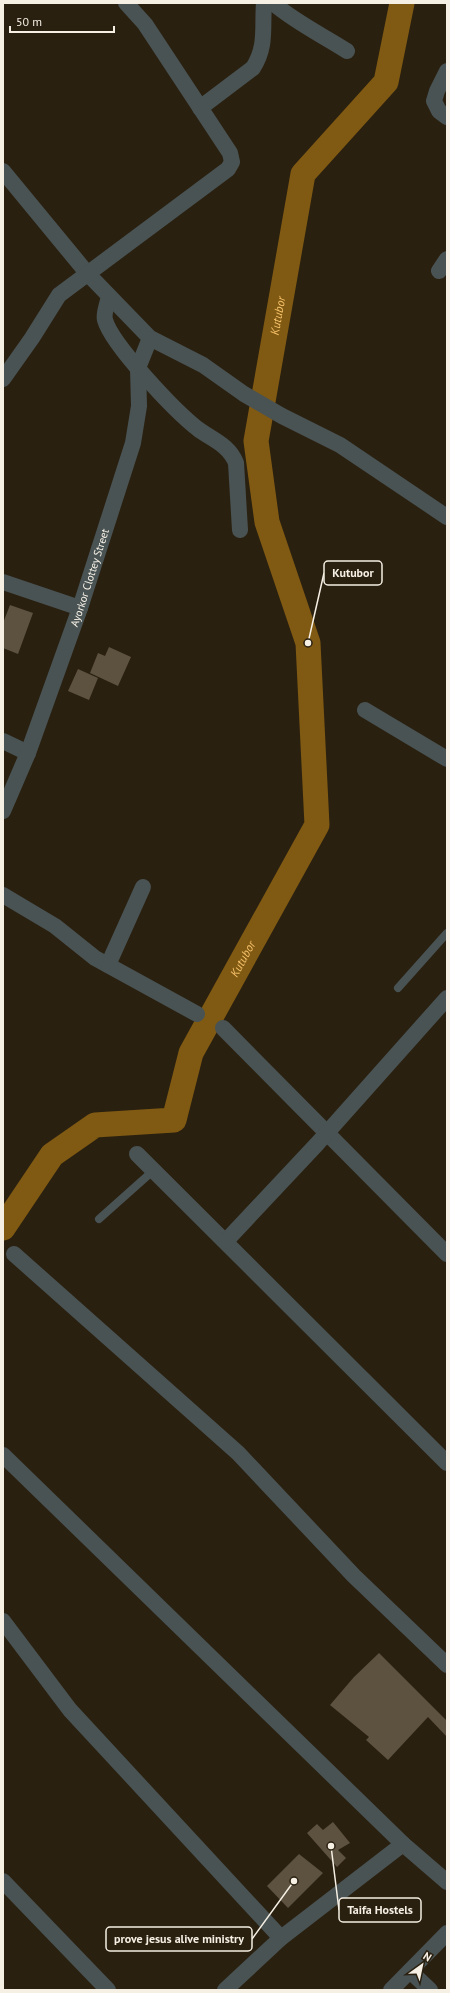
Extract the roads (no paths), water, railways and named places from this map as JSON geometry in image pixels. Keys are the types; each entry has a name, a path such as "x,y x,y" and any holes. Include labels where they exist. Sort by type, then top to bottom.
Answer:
{"street":[{"path":"3,378 32,338 59,295 228,169 232,162 230,153 145,24 126,3"},
{"path":"200,108 252,68 258,59 264,36 264,3"},
{"path":"273,3 289,16 347,51"},
{"path":"447,71 437,91 434,102 439,111 447,117"},
{"path":"3,172 87,273 150,338 203,365 244,394 282,416 340,445 447,517"},
{"path":"109,296 104,318 108,329 138,368 198,429 233,454 236,463 240,530"},
{"name":"Ayorkor Clottey Street","path":"3,811 28,753 80,608 133,443 139,406 138,368 150,338"},
{"path":"3,582 80,608"},
{"path":"365,710 447,759"},
{"path":"3,741 28,753"},
{"path":"108,965 143,887"},
{"path":"3,895 55,926 80,948 197,1014"},
{"path":"226,1241 326,1133 447,998"},
{"path":"223,1028 326,1133 445,1248"},
{"path":"138,1154 447,1463"},
{"path":"14,1254 238,1453 354,1576 447,1665"},
{"path":"3,1455 403,1844 447,1882"},
{"path":"3,1622 70,1710 280,1938"},
{"path":"225,1990 280,1938 403,1844"},
{"path":"3,1881 108,1990"},
{"path":"391,1990 447,1933"},
{"path":"410,1971 430,1990"}],"lane":[{"path":"398,988 447,933"},
{"path":"99,1219 154,1170"}],"waterway":[{"name":"Kutubor","path":"3,1228 52,1155 95,1125 174,1120 191,1053 317,825 308,643 267,522 256,441 303,174 386,82 402,3"}],"place":[{"name":"Kutubor","path":"308,643"},
{"name":"Taifa Hostels","path":"331,1846"},
{"name":"prove jesus alive ministry","path":"294,1881"}]}
